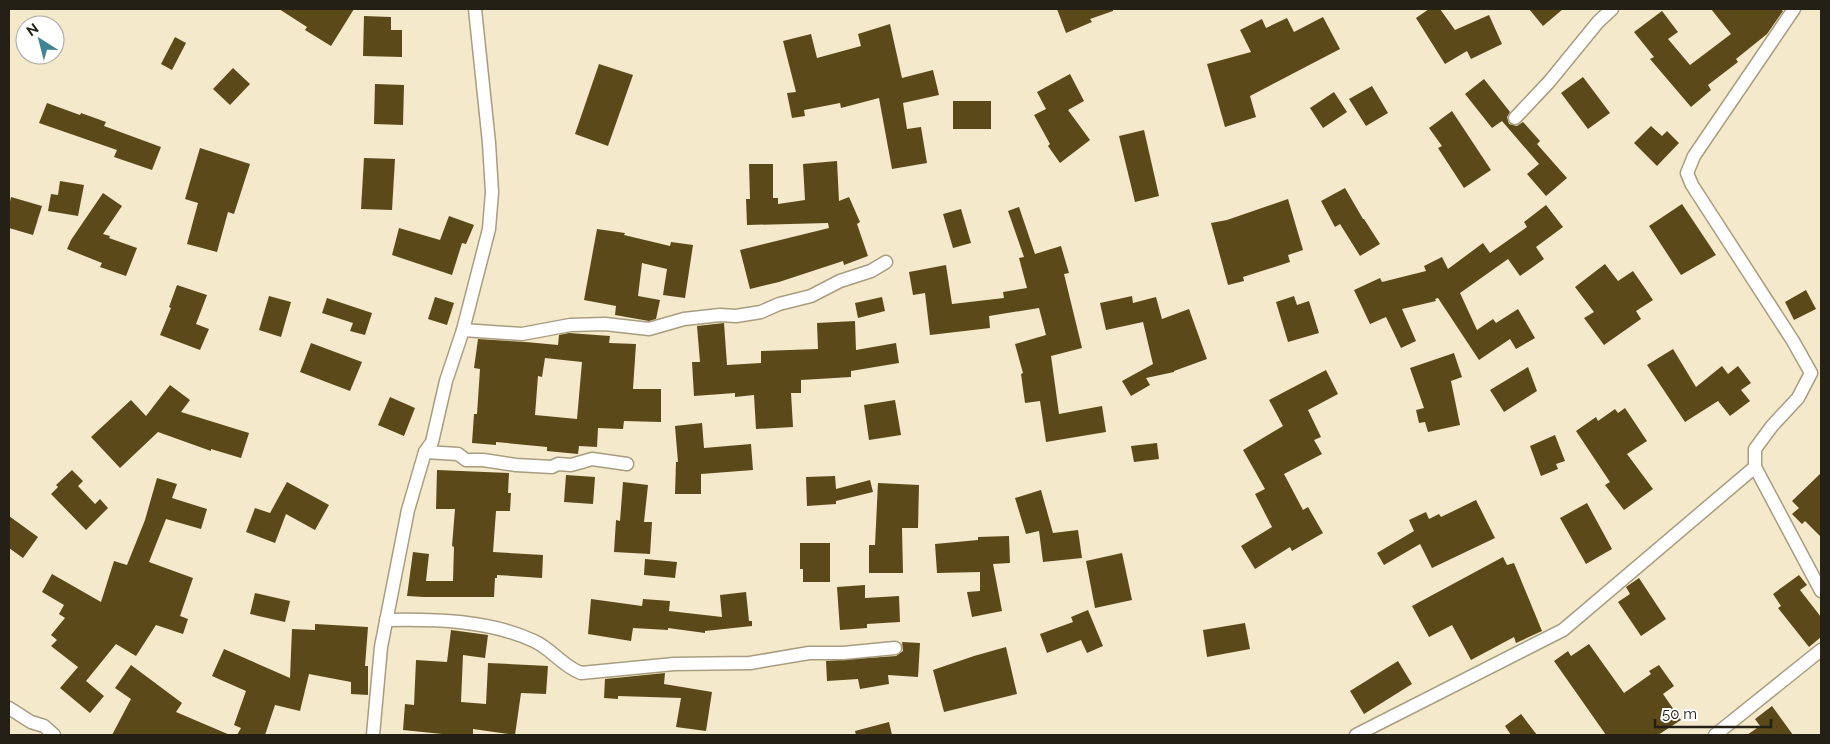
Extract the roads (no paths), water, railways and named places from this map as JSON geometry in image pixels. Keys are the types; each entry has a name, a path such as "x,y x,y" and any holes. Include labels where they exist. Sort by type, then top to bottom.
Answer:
{"street":[{"path":"373,735 381,648 408,510 425,452 432,442 446,381 463,330 489,228 492,192 489,143 475,9"},
{"path":"1515,118 1549,82 1598,22 1612,9"},
{"path":"1794,9 1694,156 1687,173 1692,186 1794,341 1811,373 1798,398 1772,426 1755,449 1755,467 1821,592"},
{"path":"463,330 522,334 570,325 605,324 649,329 684,319 720,315 736,316 761,312 779,304 811,296 840,281 871,271 886,262"},
{"path":"425,452 458,454 466,460 484,460 516,465 552,467 558,464 571,465 592,459 628,464"},
{"path":"1356,735 1563,630 1755,467"},
{"path":"386,620 434,619 476,624 522,635 536,642 570,669 581,673 674,664 750,664 809,653 843,653 895,648"},
{"path":"1715,735 1821,650"},
{"path":"9,708 31,722 44,726 54,735"}]}
